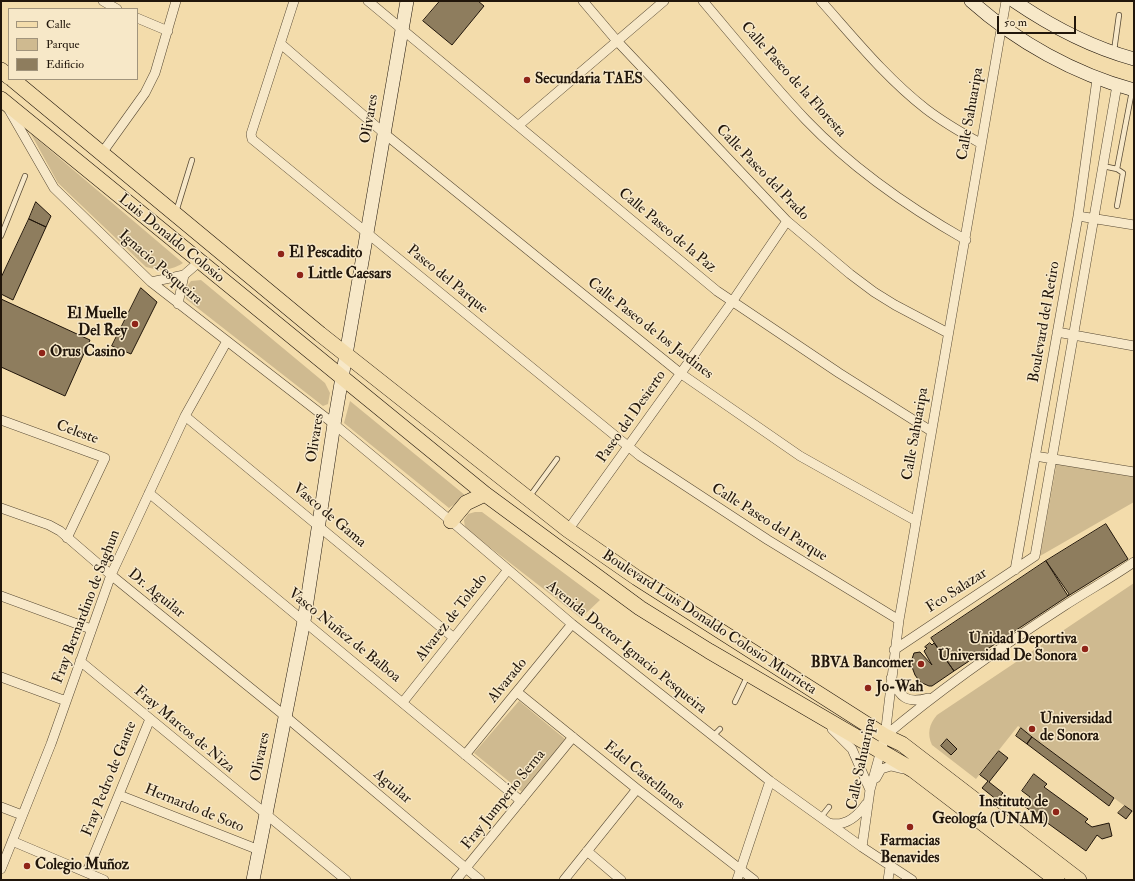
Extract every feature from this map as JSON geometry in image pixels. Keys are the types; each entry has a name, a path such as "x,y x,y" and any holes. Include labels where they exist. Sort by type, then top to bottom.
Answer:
{"main road":[{"name":"Olivares","path":"254,880 304,621 334,424 407,1"},
{"path":"971,1 1001,24 1042,51 1096,79 1133,90"},
{"path":"1014,1 1058,30 1114,53 1134,59"},
{"name":"Luis Donaldo Colosio","path":"13,80 346,355"},
{"name":"Luis Donaldo Colosio","path":"2,99 342,378"},
{"path":"302,344 313,342 320,334"},
{"name":"Boulevard Luis Donaldo Colosio Murrieta","path":"346,355 568,530 637,578 885,736 902,744 1078,880"},
{"name":"Boulevard Luis Donaldo Colosio Murrieta","path":"342,378 485,494 640,608 748,674 913,770 1057,880"},
{"path":"451,521 466,503 485,494"}],"street":[{"path":"103,1 115,8"},
{"path":"102,153 145,93 155,73 176,1"},
{"path":"281,44 294,1"},
{"name":"Calle Paseo de la Paz","path":"368,1 519,125 702,279 732,302 839,373 931,431"},
{"name":"Calle Paseo del Prado","path":"583,1 617,41 787,221 850,274 874,292 948,333"},
{"path":"519,125 664,1"},
{"name":"Calle Paseo de la Floresta","path":"703,1 806,120 831,144 890,193 925,217 966,240"},
{"path":"821,1 883,70 926,110 980,144"},
{"name":"Calle Sahuaripa","path":"862,847 867,803 885,736 894,650 948,333 966,240 980,144 1006,1"},
{"path":"138,18 168,31"},
{"name":"Calle Paseo de los Jardines","path":"281,44 384,134 680,374 800,456 916,521"},
{"name":"Paseo del Parque","path":"281,44 251,134 252,139 628,446"},
{"name":"Boulevard del Retiro","path":"1015,570 1078,216 1096,79"},
{"name":"Boulevard del Retiro","path":"1035,555 1117,85"},
{"name":"Ignacio Pesqueira","path":"2,99 54,188 151,282 334,424"},
{"path":"1078,216 1134,225"},
{"name":"Paseo del Desierto","path":"568,530 732,302 787,221"},
{"path":"151,282 184,275 199,262"},
{"path":"178,304 184,275"},
{"path":"1057,332 1134,346"},
{"name":"Fray Bernardino de Saghun","path":"1,869 51,744 111,576 185,416 227,340"},
{"name":"Vasco de Gama","path":"185,416 454,638"},
{"name":"Celeste","path":"1,420 105,458 67,538"},
{"name":"Avenida Doctor Ignacio Pesqueira","path":"334,424 572,624 716,733 770,781 890,867 912,880"},
{"name":"Calle Paseo del Parque","path":"628,446 654,466 768,540 899,620"},
{"path":"1035,456 1134,472"},
{"name":"Vasco Nuñez de Balboa","path":"149,493 521,801"},
{"name":"Dr. Aguilar","path":"1,508 49,525 67,538 111,576 285,716"},
{"name":"Fco Salazar","path":"894,650 1015,570 1035,555"},
{"path":"885,736 931,698 1066,605 1134,562"},
{"name":"Alvarez de Toledo","path":"403,702 507,570"},
{"path":"1,596 91,629"},
{"name":"Alvarado","path":"465,755 572,624"},
{"name":"Fray Marcos de Niza","path":"80,660 266,816 346,880"},
{"path":"1,677 66,701"},
{"path":"890,678 896,688 908,699 915,702 931,698"},
{"name":"Edel Castellanos","path":"517,692 637,789 754,880"},
{"path":"806,708 839,734 852,749 870,790"},
{"name":"Aguilar","path":"285,716 480,880"},
{"name":"Fray Pedro de Gante","path":"87,872 150,719"},
{"name":"Fray Jumperio Serna","path":"456,880 573,737"},
{"path":"870,790 881,769 891,766 913,770"},
{"path":"737,880 770,781"},
{"path":"564,880 637,789"},
{"name":"Hernardo de Soto","path":"119,794 259,850"},
{"path":"825,820 836,824 851,820 867,803"},
{"path":"1,807 22,815"},
{"path":"12,842 104,880"},
{"path":"587,851 621,880"},
{"path":"888,880 890,867"}],"lane":[{"path":"1114,53 1119,15"},
{"path":"1117,169 1133,90"},
{"path":"176,214 192,160"},
{"path":"1103,166 1117,169 1123,174 1117,206"},
{"path":"1,236 25,176"},
{"path":"528,498 557,459"},
{"path":"735,702 748,674"},
{"path":"825,820 829,807"}],"green space":[{"path":"31,134 183,263 174,268 165,270 146,267 58,183"},
{"path":"201,280 325,383 330,393 328,404 323,406 186,299 185,289 191,281"},
{"path":"350,401 466,496 449,508 344,423"},
{"path":"1057,461 1134,476 1134,502 1040,556"},
{"path":"482,512 600,600 581,618 465,528 464,520 468,514"},
{"name":"Unidad Deportiva Universidad De Sonora","path":"1134,583 1134,813 1018,726 976,779 932,745 929,733 932,722 937,715"},
{"path":"519,701 565,739 522,792 474,753"}],"building":[{"path":"440,1 478,1 484,6 452,45 423,21"},
{"path":"36,202 51,216 46,227 29,219"},
{"path":"29,219 46,227 13,300 1,294 1,278"},
{"name":"El Muelle Del Rey","path":"141,288 157,302 131,354 112,346"},
{"name":"Orus Casino","path":"1,299 90,340 65,396 1,367"},
{"path":"1106,524 1128,559 1068,596 1046,561"},
{"path":"1046,561 1069,594 1068,596 954,671 931,638"},
{"name":"BBVA Bancomer","path":"930,643 932,645 934,643 954,671 932,686 920,682 912,667 914,653 920,652 932,665 924,651 927,648 925,647"},
{"path":"1021,728 1032,737 1027,744 1016,736"},
{"path":"1032,737 1114,798 1109,806 1027,744"},
{"path":"947,739 957,749 951,755 941,746"},
{"path":"999,751 1008,758 989,782 1003,793 997,800 982,788 988,781 980,775"},
{"name":"Instituto de Geología (UNAM)","path":"1034,774 1047,784 1044,787 1088,819 1085,822 1092,827 1109,823 1112,836 1102,839 1097,835 1086,851 1024,806 1030,797 1022,791"},
{"path":"1125,806 1132,811 1126,819 1118,813"}],"place":[{"name":"Secundaria TAES","path":"527,80"},
{"name":"El Pescadito","path":"281,254"},
{"name":"Little Caesars","path":"300,275"},
{"name":"El Muelle Del Rey","path":"135,324"},
{"name":"Orus Casino","path":"42,353"},
{"name":"Unidad Deportiva Universidad De Sonora","path":"1085,649"},
{"name":"BBVA Bancomer","path":"921,664"},
{"name":"Jo-Wah","path":"868,688"},
{"name":"Universidad de Sonora","path":"1032,729"},
{"name":"Instituto de Geología (UNAM)","path":"1056,812"},
{"name":"Farmacias Benavides","path":"910,827"},
{"name":"Colegio Muñoz","path":"27,866"}]}
